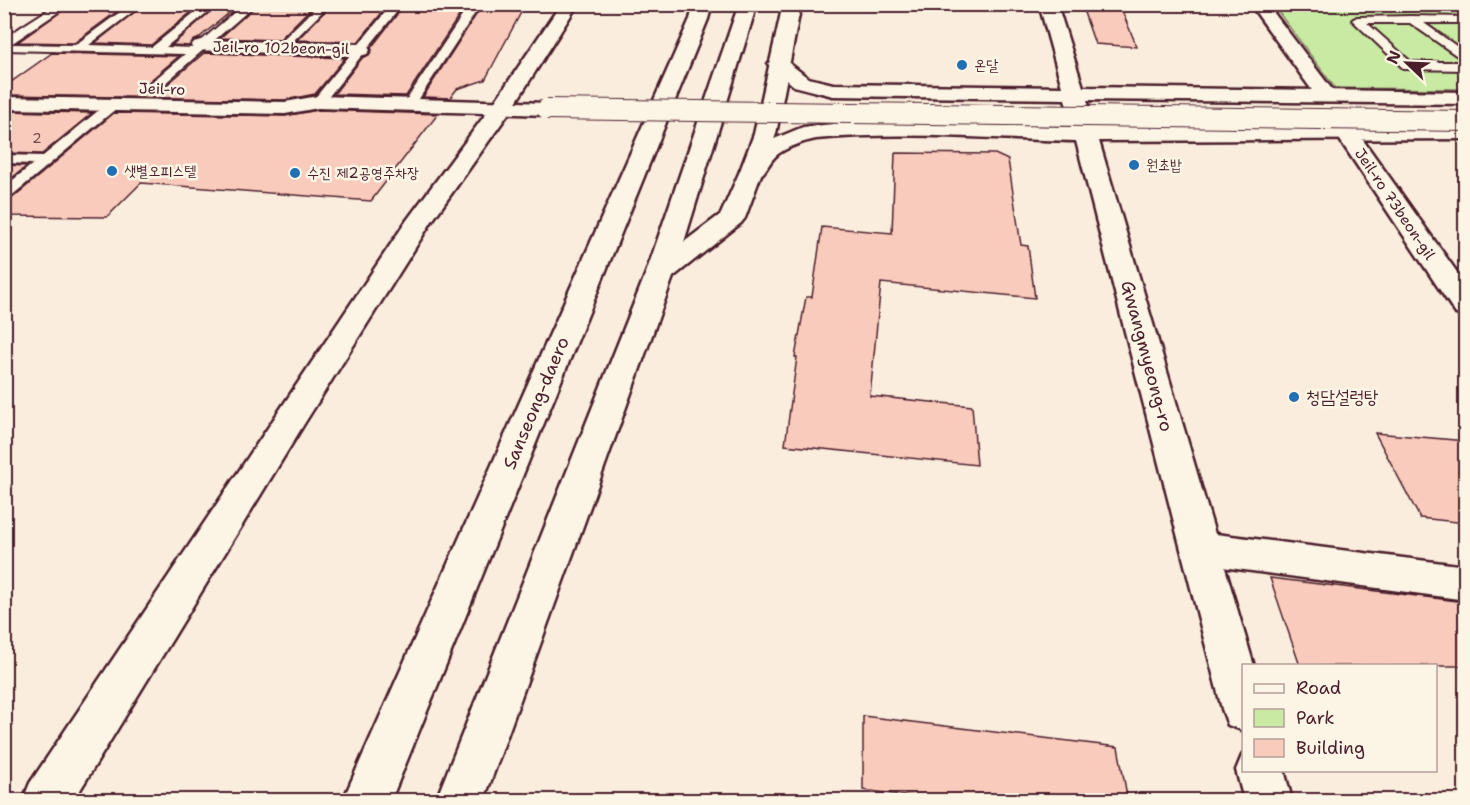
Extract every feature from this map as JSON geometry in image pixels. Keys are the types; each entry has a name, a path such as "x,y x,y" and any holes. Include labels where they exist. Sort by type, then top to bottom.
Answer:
{"main road":[{"path":"47,801 298,405 420,220 502,107 570,4"},
{"name":"Sanseong-daero","path":"367,801 694,30 702,4"},
{"path":"459,801 660,273 748,4"},
{"path":"660,273 732,218 765,134 792,4"},
{"name":"Gwangmyeong-ro","path":"1048,4 1242,702"},
{"path":"1258,4 1326,96"},
{"name":"Jeil-ro 102beon-gil","path":"198,49 360,50"},
{"path":"778,64 801,82 834,90 1466,98"},
{"name":"Jeil-ro","path":"4,86 294,93 318,102"},
{"name":"Jeil-ro","path":"4,103 285,108 318,102 547,109 1466,121"},
{"path":"752,171 770,149 803,134 854,129 1086,134 1466,132"},
{"name":"Jeil-ro 73beon-gil","path":"1345,131 1465,306"},
{"path":"1200,549 1466,583"},
{"path":"1260,772 1268,801"}],"lane":[{"path":"4,45 65,4"},
{"path":"77,49 138,4"},
{"path":"154,51 212,4"},
{"name":"Jeil-ro 102beon-gil","path":"151,89 251,4"},
{"path":"280,48 325,4"},
{"path":"318,102 398,4"},
{"path":"409,105 476,4"},
{"path":"1411,19 1466,59"},
{"path":"1466,20 1357,20 1408,66 1466,66"},
{"path":"4,45 154,51 198,49"},
{"path":"4,195 114,104"},
{"path":"4,159 47,160"}],"green space":[{"path":"1273,5 1465,5 1465,89 1335,88"}],"building":[{"path":"72,4 127,4 74,43 18,42"},
{"path":"145,4 201,4 151,45 95,43"},
{"path":"219,4 240,4 189,46 172,45"},
{"path":"258,4 315,4 279,40 220,38"},
{"path":"332,4 389,4 358,42 297,40"},
{"path":"405,4 467,4 406,96 334,94 363,57 369,55 371,48"},
{"path":"483,4 525,5 485,80 457,89 450,98 423,97"},
{"path":"1081,4 1119,4 1137,47 1095,44"},
{"path":"52,53 179,56 145,85 143,90 147,94 156,94 204,53 345,58 315,94 285,100 4,95 4,87"},
{"path":"318,110 438,114 371,201 141,183 107,217 4,216 4,201 10,200 114,113 285,116"},
{"path":"4,111 92,113 42,154 4,153"},
{"path":"895,153 995,154 1008,160 1021,245 1028,246 1035,298 881,283 870,396 972,406 977,465 785,445 797,357 795,357 806,297 812,297 822,227 892,233"},
{"path":"4,165 27,166 4,184"},
{"path":"1375,433 1466,441 1466,523 1420,518"},
{"path":"1270,578 1466,602 1466,666 1299,664"},
{"path":"863,716 1118,747 1128,801 948,801 863,790"}],"place":[{"name":"온달","path":"962,65"},
{"name":"원초밥","path":"1134,165"},
{"name":"샛별오피스텔","path":"112,171"},
{"name":"수진 제2공영주차장","path":"295,173"},
{"name":"청담설렁탕","path":"1294,397"}]}
